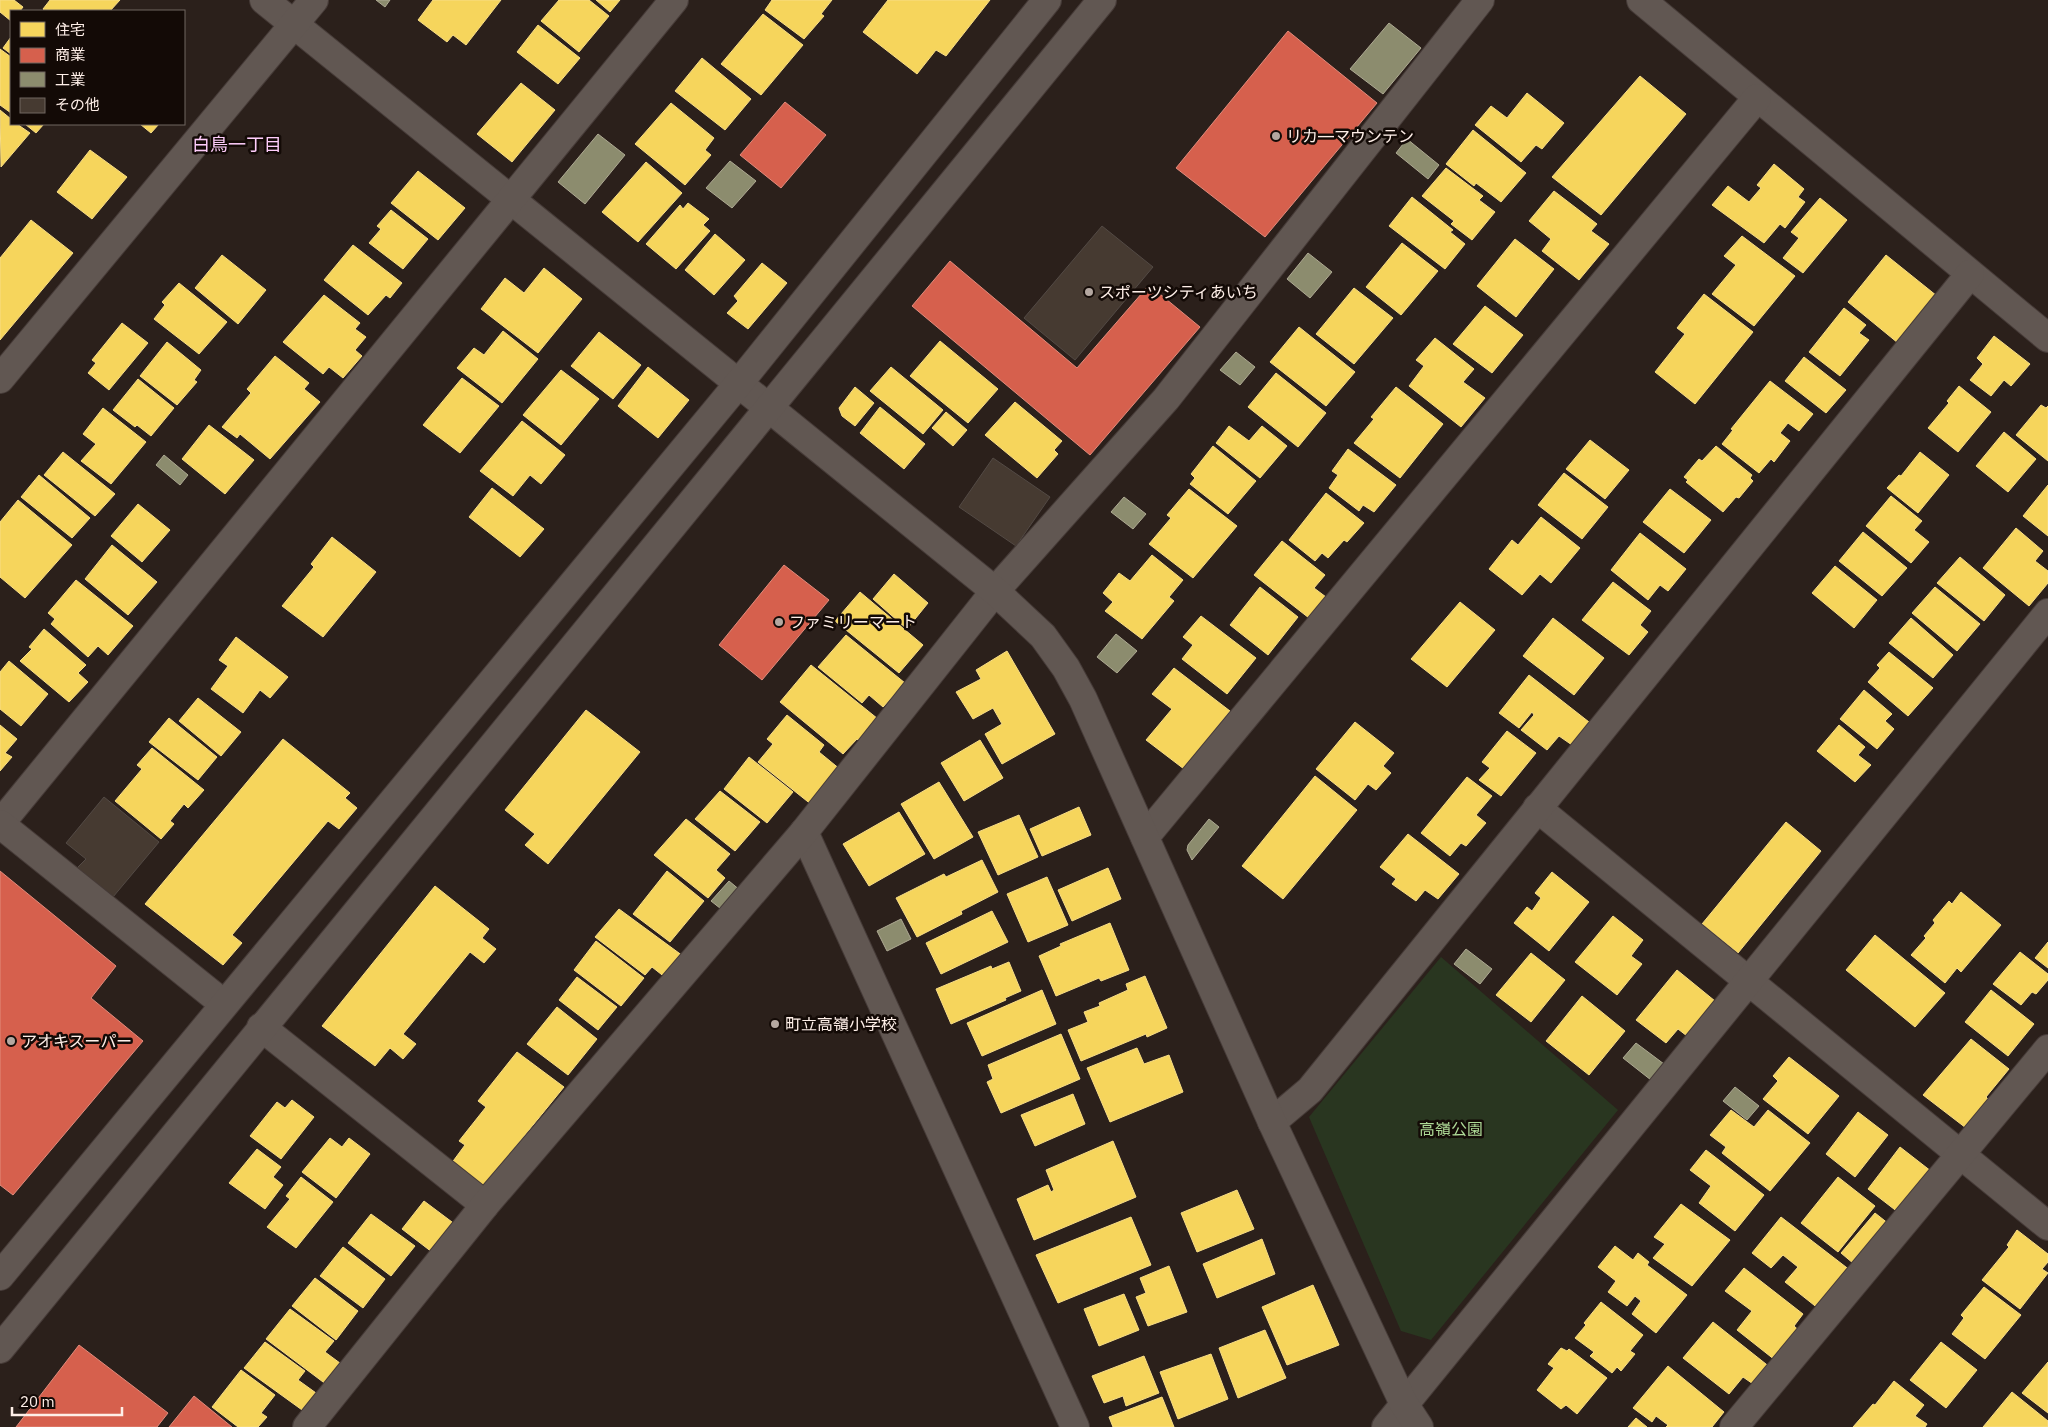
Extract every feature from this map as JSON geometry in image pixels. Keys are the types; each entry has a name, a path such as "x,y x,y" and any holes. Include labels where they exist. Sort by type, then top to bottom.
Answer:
{"street":[{"path":"264,0 995,590 1043,636 1066,668 1083,699 1272,1122 1404,1404 1418,1427"},
{"path":"0,379 314,0"},
{"path":"224,1004 0,824 674,0"},
{"path":"0,1276 739,382 1047,0"},
{"path":"0,1348 1102,0"},
{"path":"307,1427 485,1205 804,832 995,590 1166,399 1480,0"},
{"path":"1641,0 2048,338"},
{"path":"1145,837 1757,98"},
{"path":"1272,1122 1310,1090 1970,274"},
{"path":"1386,1427 2048,613"},
{"path":"1537,808 2048,1226"},
{"path":"804,832 1075,1427"},
{"path":"261,1027 485,1205"},
{"path":"1734,1427 2048,1049"}],"green space":[{"name":"高嶺公園","path":"1441,957 1618,1110 1431,1340 1401,1331 1309,1117"}],"building: 住宅":[{"path":"0,0 14,0 23,7 21,10 10,10 10,20 0,12"},
{"path":"50,0 120,0 111,10 43,9"},
{"path":"433,0 501,0 466,45 453,35 447,42 418,20"},
{"path":"559,0 589,0 609,16 579,52 541,21"},
{"path":"596,0 620,0 610,12"},
{"path":"772,0 832,0 821,14 824,16 804,39 765,10"},
{"path":"888,0 990,0 946,56 936,50 917,74 863,32"},
{"path":"763,14 803,45 761,95 721,64"},
{"path":"538,25 580,58 558,84 517,52"},
{"path":"10,38 10,53 3,48"},
{"path":"0,49 10,56 10,112 0,105"},
{"path":"702,58 751,99 725,130 675,91"},
{"path":"1640,76 1686,114 1601,215 1552,177"},
{"path":"521,83 555,110 512,162 477,134"},
{"path":"1527,93 1564,123 1542,149 1536,145 1521,162 1475,125 1491,106 1507,118"},
{"path":"671,103 714,138 705,150 711,155 685,185 635,144"},
{"path":"0,110 10,118 10,125 18,125 30,133 1,167"},
{"path":"26,125 43,125 36,133"},
{"path":"141,125 158,125 151,133"},
{"path":"1473,130 1526,173 1501,202 1476,183 1474,186 1446,164"},
{"path":"90,150 127,177 92,219 57,192"},
{"path":"646,162 682,193 638,242 602,212"},
{"path":"1774,164 1804,189 1798,197 1805,202 1785,228 1780,224 1764,243 1712,205 1728,186 1749,202 1761,188 1757,185"},
{"path":"1446,168 1483,196 1479,200 1495,212 1472,240 1451,224 1454,221 1422,196"},
{"path":"418,171 465,208 438,240 391,203"},
{"path":"1554,191 1597,224 1591,231 1609,244 1579,280 1542,251 1551,239 1529,221"},
{"path":"1412,197 1453,230 1450,232 1465,244 1445,269 1389,226"},
{"path":"1820,198 1847,220 1803,273 1783,258 1799,238 1791,232"},
{"path":"688,203 709,219 703,225 710,231 676,269 646,244 680,205 683,209"},
{"path":"391,210 428,239 403,269 369,243 381,229 377,226"},
{"path":"31,220 73,253 0,340 0,258"},
{"path":"715,234 745,260 714,295 685,270"},
{"path":"1742,236 1795,276 1754,326 1712,294 1736,265 1724,256"},
{"path":"1515,239 1554,269 1516,317 1477,286"},
{"path":"1402,243 1438,271 1401,315 1366,287"},
{"path":"353,245 402,283 390,298 386,295 368,315 324,280"},
{"path":"222,255 266,290 238,324 195,288"},
{"path":"1886,255 1937,296 1898,343 1848,302"},
{"path":"762,263 787,283 748,329 727,313 738,301 734,296"},
{"path":"544,268 582,299 538,353 481,309 505,278 524,293"},
{"path":"179,283 227,322 199,354 154,319 165,305 162,302"},
{"path":"1354,288 1393,318 1354,364 1316,334"},
{"path":"1704,294 1753,332 1695,404 1655,372 1685,334 1677,328"},
{"path":"324,295 360,323 355,329 366,337 355,350 362,356 343,378 329,367 323,374 283,342"},
{"path":"1485,306 1523,335 1492,373 1453,344"},
{"path":"1844,308 1866,325 1859,333 1869,340 1840,376 1809,352"},
{"path":"122,323 148,343 109,390 88,373 96,363 92,360"},
{"path":"1299,327 1355,372 1326,406 1270,362"},
{"path":"503,331 538,359 502,403 457,368 474,348 484,355"},
{"path":"599,332 641,365 613,399 571,366"},
{"path":"1994,336 2030,364 2011,386 2004,380 1991,396 1970,380 1983,364 1977,358"},
{"path":"1435,338 1474,369 1463,382 1485,398 1461,427 1409,386 1424,366 1416,360"},
{"path":"940,341 998,389 968,423 910,376"},
{"path":"167,342 201,370 194,380 197,382 177,405 140,376"},
{"path":"275,356 309,383 304,389 320,402 270,459 240,434 237,438 222,427 251,393 247,389"},
{"path":"1804,357 1846,390 1826,413 1785,381"},
{"path":"648,367 689,400 658,438 618,406"},
{"path":"891,367 943,410 923,434 870,391"},
{"path":"561,370 599,399 561,445 523,415"},
{"path":"1276,373 1326,413 1298,447 1248,407"},
{"path":"462,378 499,406 460,453 423,425"},
{"path":"138,379 174,408 151,436 137,425 135,427 113,410"},
{"path":"1770,381 1813,414 1799,431 1788,423 1780,433 1790,441 1774,462 1771,459 1759,473 1722,444 1733,430 1731,429"},
{"path":"1959,386 1991,412 1958,452 1928,428 1949,403 1947,401"},
{"path":"855,387 874,403 855,426 842,416 839,408"},
{"path":"1396,387 1443,424 1400,478 1354,443 1374,419 1371,417"},
{"path":"1015,402 1062,441 1054,450 1058,454 1037,478 985,435"},
{"path":"2041,405 2046,408 2048,406 2048,461 2016,435"},
{"path":"880,407 925,444 904,469 860,433"},
{"path":"103,408 146,442 111,484 81,461 96,444 83,434"},
{"path":"946,412 967,430 953,446 932,428"},
{"path":"522,421 565,455 541,484 530,475 513,496 480,471"},
{"path":"209,425 254,460 225,494 182,459"},
{"path":"1229,426 1249,441 1262,426 1287,446 1260,478 1216,443"},
{"path":"2004,432 2036,459 2008,492 1976,466"},
{"path":"1590,440 1629,470 1605,499 1566,469"},
{"path":"1213,446 1256,481 1228,514 1190,484 1195,478 1191,474"},
{"path":"1716,446 1752,475 1750,478 1753,481 1739,498 1736,497 1723,512 1686,482 1688,480 1684,477 1699,459 1702,461"},
{"path":"1348,449 1396,485 1374,512 1363,505 1359,511 1329,488 1338,475 1332,471"},
{"path":"63,452 115,494 95,516 44,475"},
{"path":"1920,452 1949,475 1918,513 1887,488 1899,475 1901,476"},
{"path":"1564,473 1608,507 1582,539 1538,505"},
{"path":"39,475 90,518 72,538 21,497"},
{"path":"2048,485 2048,536 2023,516"},
{"path":"492,488 544,529 520,557 469,517"},
{"path":"1189,489 1237,526 1193,578 1149,544 1171,518 1167,515"},
{"path":"1670,489 1711,520 1684,553 1643,522"},
{"path":"1326,493 1364,523 1347,542 1344,540 1328,558 1322,553 1315,561 1289,540"},
{"path":"1891,496 1922,521 1914,530 1929,542 1911,563 1866,526"},
{"path":"18,500 72,545 25,598 0,577 0,522"},
{"path":"138,504 170,530 142,562 111,536"},
{"path":"1541,517 1580,548 1551,583 1540,574 1522,595 1489,569 1512,540 1518,545"},
{"path":"2016,528 2043,551 2035,561 2048,571 2048,583 2029,606 1983,568"},
{"path":"1863,532 1907,568 1882,596 1839,561"},
{"path":"1640,533 1686,569 1668,591 1660,585 1648,600 1611,570"},
{"path":"332,537 376,572 323,637 282,606 314,567 311,564"},
{"path":"1282,541 1325,575 1314,588 1326,597 1309,618 1254,575"},
{"path":"112,545 157,582 128,615 85,579"},
{"path":"1152,555 1183,580 1169,597 1174,601 1142,639 1105,611 1113,602 1103,593 1119,573 1130,581"},
{"path":"1960,557 2005,595 1984,621 1937,583"},
{"path":"1835,566 1877,600 1854,628 1812,593"},
{"path":"894,574 928,603 907,629 873,599"},
{"path":"76,580 133,626 108,655 98,646 88,657 51,624 55,619 48,613"},
{"path":"1613,582 1651,611 1640,625 1648,632 1629,655 1582,620"},
{"path":"1260,587 1298,617 1268,655 1230,625"},
{"path":"1935,587 1980,624 1957,651 1912,613"},
{"path":"860,592 923,645 899,673 835,621"},
{"path":"1460,602 1495,630 1447,687 1411,659"},
{"path":"1201,616 1256,658 1227,694 1182,659 1193,645 1183,637"},
{"path":"1553,618 1604,658 1574,695 1523,656"},
{"path":"1911,618 1953,655 1933,678 1889,643"},
{"path":"44,629 86,665 78,673 88,682 69,702 20,661 32,649 29,647"},
{"path":"846,635 905,683 883,707 869,695 862,703 818,667"},
{"path":"236,637 288,677 270,698 260,690 243,713 211,689 228,666 219,660"},
{"path":"1007,651 1055,734 1002,764 985,734 1002,724 993,708 973,719 956,692 981,679 976,670"},
{"path":"1889,652 1933,688 1908,716 1868,682 1880,668 1877,665"},
{"path":"9,661 48,694 21,726 0,709 0,672"},
{"path":"811,665 883,723 864,745 857,739 843,754 780,702"},
{"path":"1174,668 1230,711 1184,769 1146,740 1172,709 1152,694"},
{"path":"1529,675 1589,722 1572,745 1559,736 1547,750 1521,730 1534,715 1532,712 1519,728 1499,713"},
{"path":"1864,690 1892,714 1885,721 1894,729 1877,749 1840,719"},
{"path":"198,698 241,732 221,756 179,721"},
{"path":"586,710 640,752 548,864 525,845 535,834 505,810"},
{"path":"787,715 824,745 819,752 841,770 817,809 758,762 773,744 767,739"},
{"path":"169,718 217,757 198,780 149,742"},
{"path":"1355,722 1394,753 1383,766 1391,773 1376,790 1368,784 1355,800 1316,769"},
{"path":"0,725 17,739 5,753 12,757 0,771"},
{"path":"1839,725 1865,747 1858,755 1871,765 1855,782 1817,751"},
{"path":"1507,731 1536,753 1501,796 1479,780 1490,768 1482,762"},
{"path":"283,739 350,793 345,798 357,808 339,829 328,821 232,935 242,943 223,965 145,904"},
{"path":"980,740 1003,778 964,801 941,763"},
{"path":"152,748 204,790 188,808 184,804 170,821 174,824 161,839 115,801 142,769 137,765"},
{"path":"749,757 793,792 767,823 724,789"},
{"path":"1315,776 1357,810 1283,899 1242,866"},
{"path":"1467,777 1492,796 1476,815 1486,823 1466,846 1461,843 1450,856 1421,833"},
{"path":"939,782 973,837 934,859 901,804"},
{"path":"720,791 760,822 735,851 695,819"},
{"path":"1079,807 1091,835 1042,856 1030,829"},
{"path":"899,812 925,854 869,886 843,844"},
{"path":"1019,815 1038,857 998,875 978,832"},
{"path":"686,819 730,854 716,870 725,878 708,898 654,855"},
{"path":"1786,822 1821,851 1738,953 1702,924"},
{"path":"1408,834 1459,874 1438,899 1425,890 1416,901 1392,884 1396,879 1380,867"},
{"path":"982,860 998,892 961,911 962,914 917,937 896,898 944,874 946,877"},
{"path":"1108,868 1121,899 1072,921 1058,890"},
{"path":"667,871 704,901 670,942 633,914"},
{"path":"1552,872 1589,902 1549,951 1514,923 1527,907 1532,911 1541,898 1535,893"},
{"path":"1047,877 1068,925 1028,942 1007,894"},
{"path":"435,886 489,929 482,938 496,949 484,963 470,952 403,1034 416,1044 403,1059 390,1048 375,1066 322,1026"},
{"path":"1961,892 2001,925 1961,972 1957,968 1945,983 1911,955 1926,938 1924,936 1935,923 1933,920 1949,901 1952,904"},
{"path":"619,909 683,956 666,978 652,967 645,975 595,937"},
{"path":"992,911 1008,942 941,974 926,943"},
{"path":"1613,916 1643,940 1631,956 1642,964 1617,995 1575,962"},
{"path":"1110,923 1129,970 1101,981 1099,978 1056,996 1039,956 1061,946 1060,944"},
{"path":"1875,935 1945,993 1915,1027 1846,970"},
{"path":"596,941 644,978 621,1006 574,970"},
{"path":"2048,942 2048,968 2035,958"},
{"path":"2020,952 2048,974 2048,980 2036,994 2032,992 2021,1005 1993,984"},
{"path":"1531,953 1565,980 1531,1022 1496,995"},
{"path":"1009,962 1021,991 1005,998 1006,1000 951,1024 936,989 991,966 992,969"},
{"path":"1677,970 1715,1001 1687,1036 1678,1029 1666,1043 1636,1020"},
{"path":"1145,976 1167,1028 1147,1037 1146,1034 1081,1061 1068,1030 1088,1022 1084,1012 1100,1006 1099,1003 1128,990 1126,984"},
{"path":"577,977 617,1007 598,1030 559,1000"},
{"path":"1042,990 1056,1024 982,1056 967,1023"},
{"path":"1991,990 2034,1024 2008,1056 1965,1022"},
{"path":"1582,996 1625,1031 1589,1075 1546,1041"},
{"path":"557,1007 597,1039 568,1075 527,1044"},
{"path":"1061,1034 1080,1079 1001,1113 987,1082 993,1079 988,1065"},
{"path":"1971,1039 2009,1069 1986,1097 1989,1100 1966,1128 1923,1095"},
{"path":"1137,1048 1144,1064 1169,1055 1183,1092 1110,1122 1087,1068"},
{"path":"517,1052 564,1087 512,1151 522,1159 484,1193 448,1168 465,1145 459,1141 486,1107 478,1101"},
{"path":"1789,1057 1839,1096 1808,1134 1763,1099 1778,1081 1773,1076"},
{"path":"1073,1094 1085,1124 1035,1146 1021,1115"},
{"path":"292,1100 314,1117 281,1159 250,1136 277,1102 285,1108"},
{"path":"1731,1110 1754,1127 1768,1110 1810,1143 1770,1191 1722,1153 1726,1147 1710,1135"},
{"path":"1858,1112 1888,1135 1855,1177 1826,1154"},
{"path":"330,1138 342,1147 349,1138 370,1154 336,1198 302,1172"},
{"path":"1113,1141 1136,1197 1034,1240 1017,1199 1048,1185 1051,1192 1054,1190 1046,1170"},
{"path":"1900,1147 1936,1175 1903,1216 1868,1189"},
{"path":"257,1149 281,1167 273,1177 283,1185 265,1209 229,1183"},
{"path":"1706,1150 1764,1195 1735,1231 1699,1203 1711,1186 1690,1170"},
{"path":"301,1177 333,1202 296,1248 267,1227 290,1199 286,1196"},
{"path":"1838,1177 1875,1206 1838,1252 1801,1223"},
{"path":"1237,1190 1254,1229 1197,1252 1181,1213"},
{"path":"424,1201 464,1231 441,1259 402,1229"},
{"path":"1681,1204 1730,1240 1692,1286 1653,1258 1665,1244 1654,1237"},
{"path":"1875,1213 1894,1228 1860,1269 1841,1253"},
{"path":"371,1214 415,1246 391,1276 348,1243"},
{"path":"1131,1217 1151,1265 1058,1303 1036,1255"},
{"path":"1781,1217 1855,1274 1824,1313 1785,1282 1798,1267 1783,1255 1771,1268 1752,1253"},
{"path":"2017,1230 2048,1254 2048,1262 2042,1269 2048,1273 2020,1309 1982,1280 2009,1247 2007,1245"},
{"path":"1262,1239 1275,1274 1217,1298 1203,1264"},
{"path":"1615,1246 1633,1260 1638,1253 1649,1262 1647,1265 1687,1295 1656,1333 1632,1314 1641,1301 1635,1296 1627,1306 1608,1292 1616,1281 1598,1267"},
{"path":"343,1247 385,1279 363,1308 320,1276"},
{"path":"1169,1266 1187,1312 1148,1326 1136,1297 1146,1293 1140,1278"},
{"path":"1744,1268 1803,1314 1794,1326 1804,1335 1780,1364 1737,1330 1752,1311 1725,1291"},
{"path":"315,1278 358,1311 336,1340 292,1306"},
{"path":"1313,1285 1339,1345 1287,1365 1262,1307"},
{"path":"1984,1287 2021,1315 1985,1359 1952,1334 1964,1318 1961,1315"},
{"path":"1124,1294 1139,1330 1099,1346 1084,1309"},
{"path":"1601,1302 1643,1335 1630,1351 1635,1354 1621,1371 1617,1367 1612,1373 1590,1356 1594,1352 1575,1338"},
{"path":"290,1309 334,1341 325,1352 348,1369 331,1388 266,1339"},
{"path":"1713,1322 1771,1368 1756,1386 1743,1377 1729,1394 1683,1358"},
{"path":"1265,1330 1286,1378 1238,1398 1219,1348"},
{"path":"265,1342 305,1371 298,1380 323,1398 309,1415 244,1368"},
{"path":"1941,1342 1977,1370 1946,1408 1910,1380"},
{"path":"1561,1348 1567,1351 1569,1349 1607,1378 1577,1414 1566,1405 1561,1409 1537,1390 1554,1368 1548,1364"},
{"path":"1211,1354 1228,1399 1178,1419 1160,1372"},
{"path":"1144,1356 1159,1393 1126,1406 1123,1396 1104,1403 1092,1376"},
{"path":"2048,1362 2048,1413 2022,1393"},
{"path":"1668,1366 1724,1412 1712,1427 1666,1427 1668,1425 1656,1416 1652,1422 1633,1408"},
{"path":"241,1370 275,1395 261,1413 267,1417 258,1427 238,1427 212,1407"},
{"path":"1894,1381 1924,1405 1915,1416 1927,1424 1925,1427 1853,1427 1873,1404 1875,1405"},
{"path":"2012,1392 2048,1421 2048,1427 1983,1427"},
{"path":"1162,1397 1174,1427 1113,1427 1109,1417"},
{"path":"1636,1418 1647,1427 1628,1427"}],"building: 商業":[{"name":"リカ―マウンテン","path":"1288,31 1377,103 1265,237 1176,168"},
{"path":"785,102 826,135 781,188 740,155"},
{"path":"950,261 1077,368 1149,285 1200,327 1090,455 912,306"},
{"path":"784,565 829,600 762,680 719,645"},
{"path":"0,871 116,966 91,998 143,1041 13,1195 0,1185"},
{"path":"79,1345 168,1413 157,1427 16,1427"},
{"path":"194,1396 232,1427 169,1427"}],"building: 工業":[{"path":"376,0 390,0 385,7"},
{"path":"1389,23 1421,48 1383,94 1350,69"},
{"path":"598,134 625,155 585,204 558,182"},
{"path":"1407,139 1439,165 1428,179 1396,153"},
{"path":"730,161 756,181 732,208 706,188"},
{"path":"1308,253 1332,272 1310,298 1287,279"},
{"path":"1236,352 1255,367 1240,385 1220,370"},
{"path":"164,455 188,475 180,485 156,465"},
{"path":"1124,497 1146,514 1133,529 1111,512"},
{"path":"1116,634 1137,651 1117,673 1097,657"},
{"path":"1209,819 1219,827 1192,860 1187,850 1188,845"},
{"path":"729,881 747,896 730,916 711,901"},
{"path":"901,919 911,939 887,951 877,931"},
{"path":"1466,949 1492,969 1480,984 1454,964"},
{"path":"1636,1043 1664,1064 1651,1080 1623,1058"},
{"path":"1735,1087 1759,1106 1747,1120 1723,1101"}],"building: その他":[{"name":"スポーツシティあいち","path":"1102,226 1153,267 1075,360 1024,318"},
{"path":"993,458 1050,497 1016,546 959,507"},
{"path":"104,797 159,842 113,897 77,868 86,859 66,843"}],"place":[{"name":"リカ―マウンテン","path":"1276,136"},
{"name":"スポーツシティあいち","path":"1089,292"},
{"name":"ファミリーマート","path":"779,622"},
{"name":"町立高嶺小学校","path":"775,1024"},
{"name":"アオキスーパー","path":"11,1041"}],"district":[{"name":"白鳥一丁目","path":"237,144"}]}
